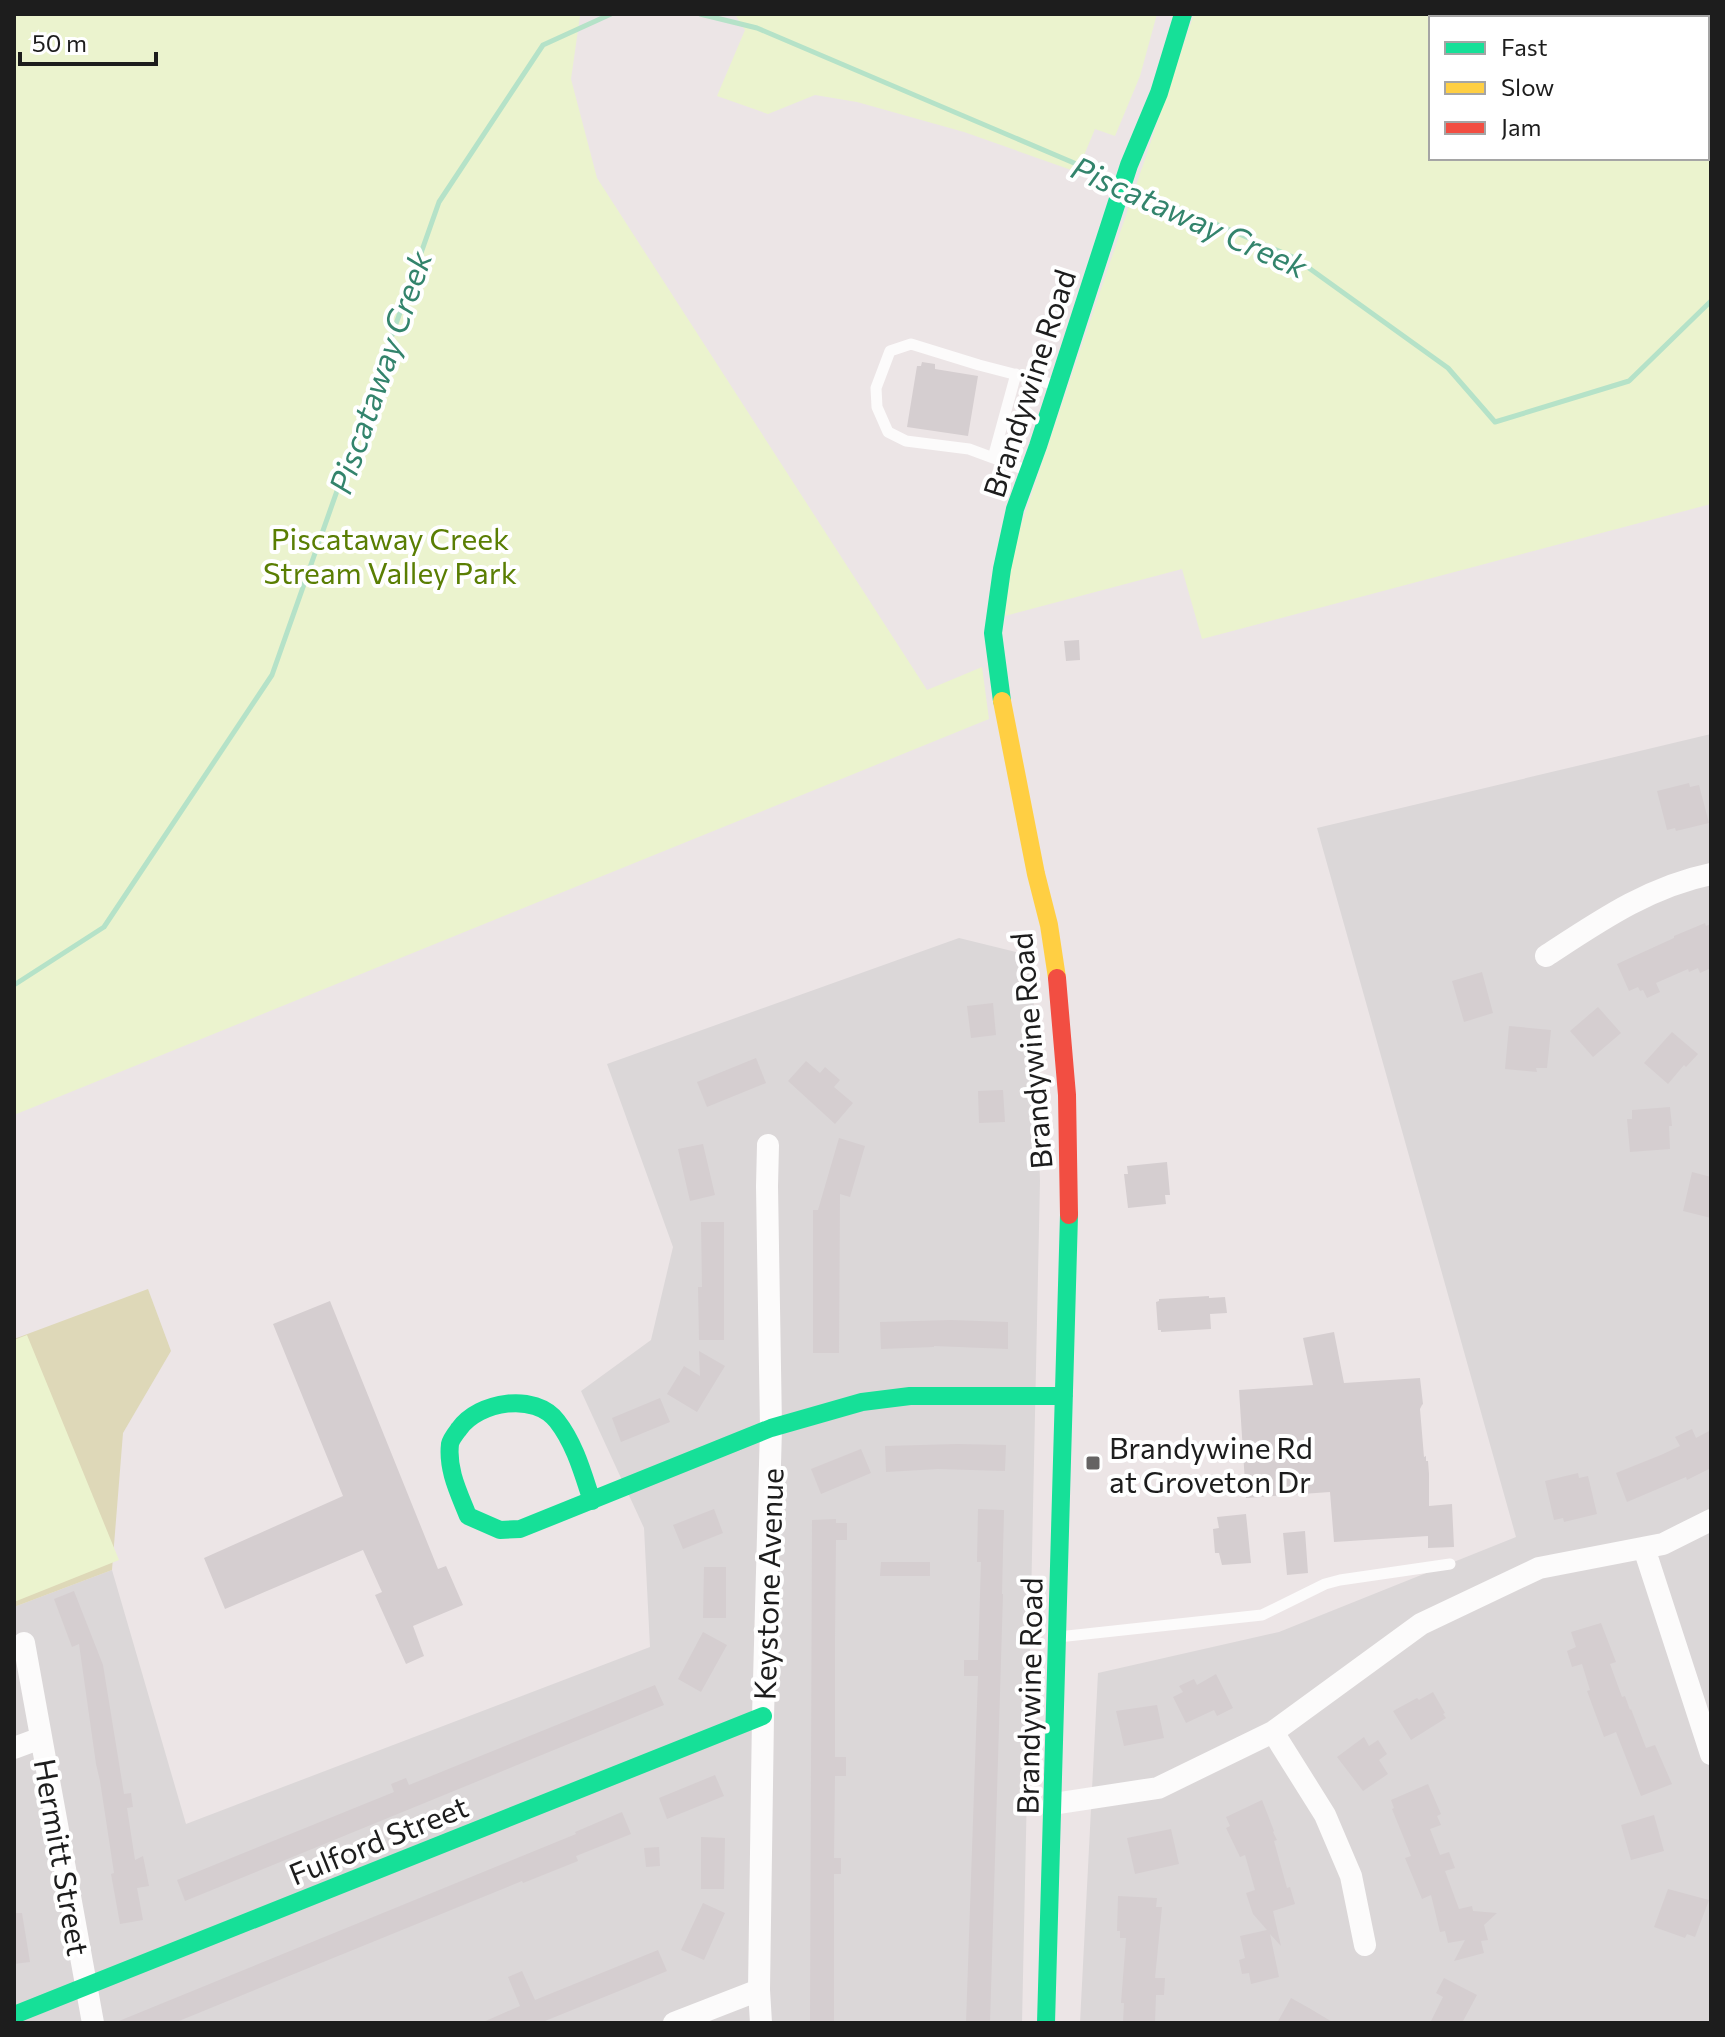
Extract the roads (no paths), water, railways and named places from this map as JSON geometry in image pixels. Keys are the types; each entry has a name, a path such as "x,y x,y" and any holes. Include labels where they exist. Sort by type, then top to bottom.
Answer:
{"main road":[{"name":"Brandywine Road","path":"1046,2023 1069,1212 1067,1095 1056,968 1003,712 993,633 1015,509 1129,165 1159,93 1183,14"},
{"path":"592,1501 575,1452 556,1419 530,1403 495,1405 466,1419 450,1442 452,1477 468,1516 500,1530 520,1529 592,1501 771,1428 862,1402 910,1396 1064,1396"},
{"name":"Fulford Street","path":"14,2015 763,1716"}],"street":[{"path":"1546,956 1612,913 1648,894 1686,879 1711,874"},
{"name":"Keystone Avenue","path":"761,2023 763,1716 771,1428 768,1145"},
{"path":"1053,1804 1158,1788 1273,1732 1421,1624 1539,1568 1663,1544 1711,1520"},
{"path":"1644,1548 1694,1705 1709,1742"},
{"name":"Hermitt Street","path":"24,1643 93,2023"},
{"path":"1273,1732 1325,1815 1351,1876 1365,1945"},
{"path":"14,1748 41,1738"},
{"path":"674,2023 759,1990"}],"lane":[{"path":"1029,471 969,449 906,441 888,432 877,407 876,388 890,351 911,344 1057,385"},
{"path":"993,458 1016,374"},
{"path":"1057,1637 1262,1615 1325,1584 1450,1564"}],"waterway":[{"name":"Piscataway Creek","path":"14,985 104,927 272,675 439,202 543,45 611,14"},
{"name":"Piscataway Creek","path":"700,14 757,28 1114,180"},
{"name":"Piscataway Creek","path":"1130,187 1295,258 1448,368 1495,422 1629,381 1711,301"}],"place":[{"name":"Brandywine Rd at Groveton Dr","path":"1093,1463"}],"park label":[{"name":"Piscataway Creek Stream Valley Park","path":"390,554"}]}
